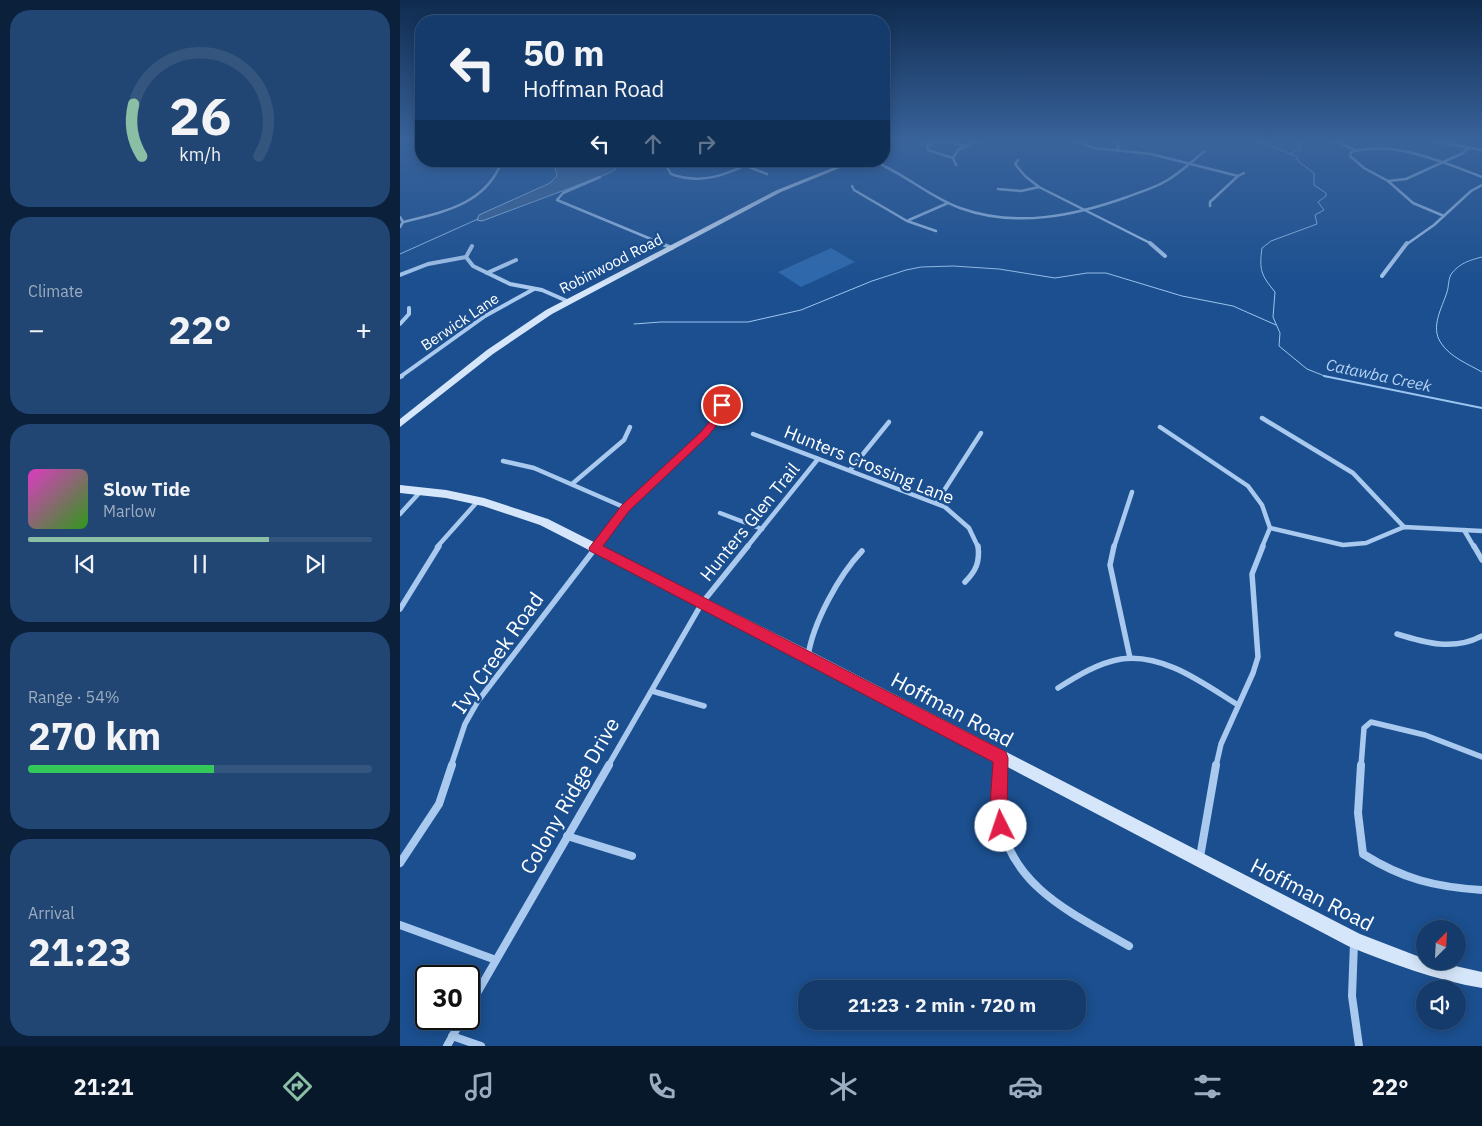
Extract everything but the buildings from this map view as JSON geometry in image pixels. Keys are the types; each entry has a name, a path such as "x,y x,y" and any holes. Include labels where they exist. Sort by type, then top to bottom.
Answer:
{"main road":[{"name":"Robinwood Road","path":"400,424 510,337 567,301 785,189"},
{"name":"Hoffman Road","path":"400,489 478,500 528,516 808,656 1354,940 1401,960 1443,973 1482,980"}],"street":[{"path":"400,226 403,222 444,210 480,194 485,189"},
{"path":"573,189 563,193 557,200 672,248"},
{"path":"853,189 930,231 936,231"},
{"path":"923,189 948,203 980,213 1004,216 1062,216 1087,211 1148,189"},
{"path":"998,189 1021,191 1031,189"},
{"path":"1043,189 1148,241 1165,256"},
{"path":"1210,206 1210,202 1224,189"},
{"path":"1396,189 1413,203 1444,216"},
{"path":"1382,276 1409,241 1444,216 1475,189"},
{"path":"910,220 948,203"},
{"path":"400,217 403,222"},
{"path":"400,275 428,264 466,256 472,246"},
{"path":"466,256 469,263 510,284 534,288 567,301"},
{"path":"487,273 516,260"},
{"name":"Berwick Lane","path":"400,377 485,316 534,288"},
{"path":"400,324 409,314 409,308"},
{"name":"Ivy Creek Road","path":"400,863 439,804 465,724 478,702 626,508 705,434 714,422 722,405"},
{"path":"1262,418 1353,473 1404,527"},
{"path":"850,470 889,422"},
{"path":"1160,427 1248,486 1262,505 1270,528 1255,564 1252,580 1258,657 1221,744 1200,860"},
{"path":"572,484 624,440 630,428"},
{"name":"Hunters Crossing Lane","path":"753,434 936,503 959,517 974,537 977,548 978,563 975,571 965,582"},
{"path":"936,503 981,434"},
{"name":"Hunters Glen Trail","path":"702,603 818,459"},
{"path":"503,461 534,468 626,508"},
{"path":"400,514 421,491"},
{"path":"1130,658 1110,565 1112,553 1132,492"},
{"path":"400,609 436,549 478,500"},
{"path":"720,513 762,529"},
{"path":"1270,528 1343,545 1366,543 1404,527 1482,530"},
{"path":"1464,530 1482,560"},
{"path":"808,656 811,638 847,567 862,551"},
{"name":"Colony Ridge Drive","path":"480,988 702,603"},
{"path":"1397,634 1423,642 1450,645 1472,642 1482,636"},
{"path":"1058,688 1097,666 1130,658 1169,666 1238,705"},
{"path":"652,691 704,706"},
{"path":"1482,757 1425,735 1371,722 1364,728 1362,738 1358,813 1363,854 1384,868 1422,884 1451,889 1482,890"},
{"path":"1001,758 999,810 1001,826 1013,858 1022,873 1048,895 1129,946"},
{"path":"568,836 632,856"},
{"path":"400,925 496,960"},
{"path":"1354,940 1352,996 1359,1046"},
{"path":"446,1046 456,1030"},
{"path":"452,1036 481,1046"}],"shaded area":[{"path":"537,189 568,189 482,221 477,220 479,215"},
{"path":"831,248 855,262 801,287 778,272"}],"waterway":[{"name":"Catawba Creek","path":"1320,189 1326,193 1326,196 1318,202 1324,210 1315,215 1317,224 1271,241 1262,248 1261,267 1264,276 1275,292 1273,317 1280,333 1279,346 1307,369 1325,376"},
{"path":"400,254 478,219"},
{"path":"1482,257 1462,264 1451,275 1437,324 1438,337 1445,348 1460,360 1482,372"},
{"path":"634,324 661,322 748,322 801,310 872,281 906,270 921,267 953,266 999,269 1055,278 1087,273 1106,273 1182,296 1233,306 1276,325"},
{"name":"Catawba Creek","path":"1325,376 1482,408"}],"route":[{"path":"722,405 714,422 705,434 626,508 594,548 808,656 1001,758 999,810 1001,826"}]}
